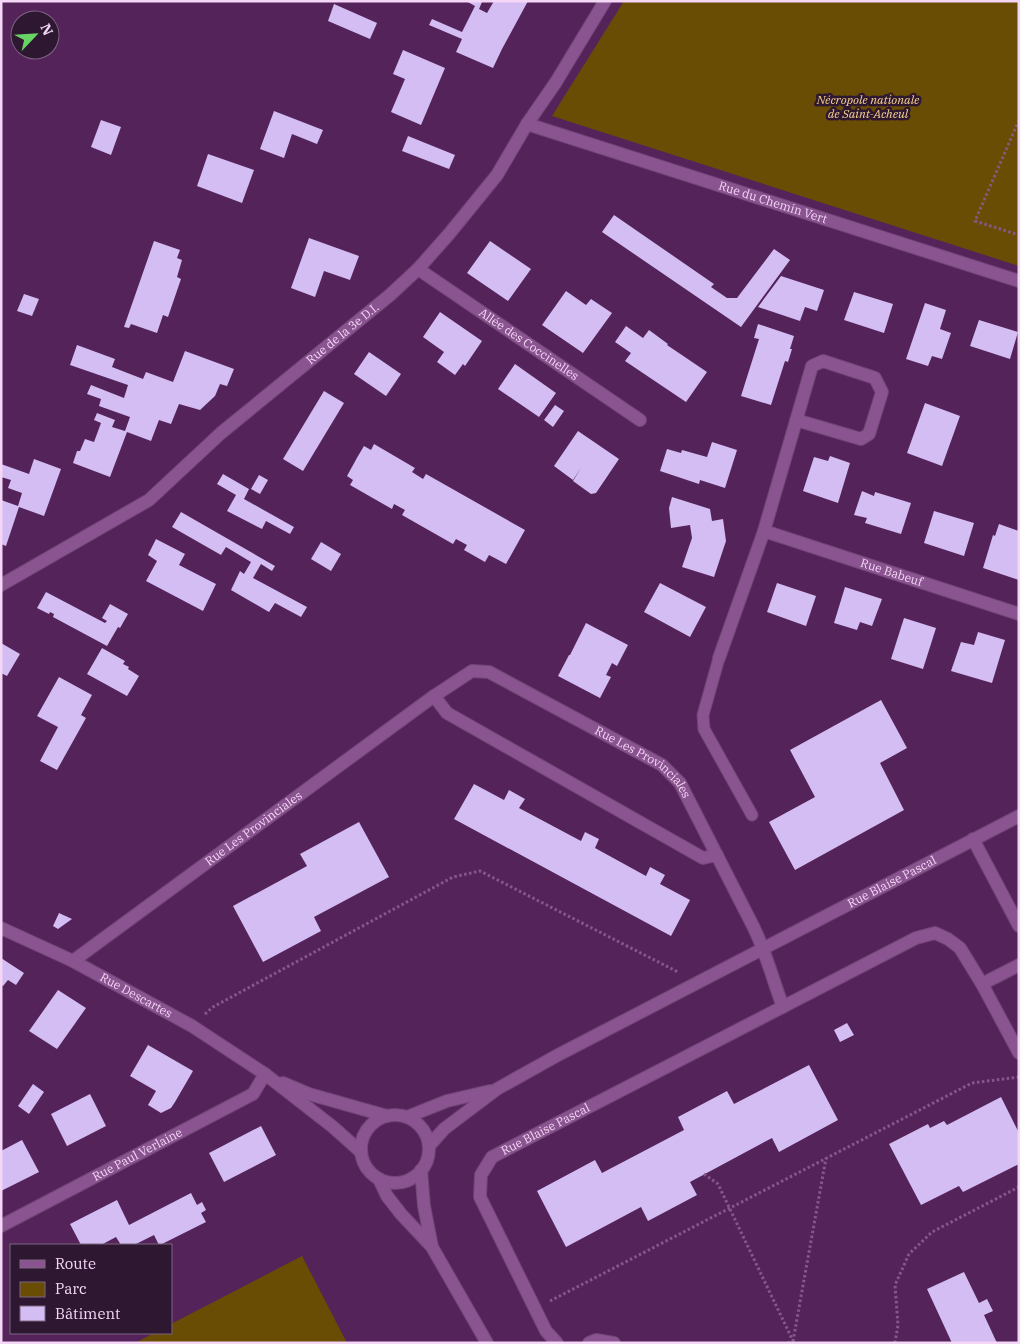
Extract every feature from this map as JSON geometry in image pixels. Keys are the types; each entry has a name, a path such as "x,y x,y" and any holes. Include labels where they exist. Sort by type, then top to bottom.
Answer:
{"street":[{"name":"Rue de la 3e D.I.","path":"1,585 149,500 221,433 390,295 418,268 449,234 497,174 605,1"},
{"name":"Rue du Chemin Vert","path":"527,124 1019,281"},
{"name":"Allée des Coccinelles","path":"418,268 640,420"},
{"path":"719,658 764,531 796,420 812,366 823,361 875,378 882,392 869,434 861,439 796,420"},
{"name":"Rue Babeuf","path":"764,531 1019,614"},
{"name":"Rue Les Provinciales","path":"73,961 434,696 472,671 488,672 662,765 680,783 764,948"},
{"path":"434,696 447,713 703,858 717,855"},
{"name":"Rue Blaise Pascal","path":"429,1146 444,1129 497,1089 558,1055 1019,816"},
{"path":"973,839 1019,926"},
{"name":"Rue Descartes","path":"1,928 73,961 192,1026 265,1074 333,1127 361,1152"},
{"name":"Rue Blaise Pascal","path":"557,1343 546,1331 480,1198 481,1176 492,1157 916,938 935,933 948,939 960,948 982,984 1019,1053"},
{"path":"764,948 783,1007"},
{"path":"982,984 1019,965"},
{"name":"Rue Descartes","path":"265,1074 309,1094 387,1116"},
{"name":"Rue Paul Verlaine","path":"1,1226 254,1094 265,1074"},
{"name":"Rue Blaise Pascal","path":"407,1117 447,1101 497,1089"},
{"path":"397,1115 407,1117 415,1121 422,1128 427,1137 429,1146 428,1159 413,1178 402,1182 390,1182 380,1179 370,1172 364,1163 361,1152 362,1140 376,1120 397,1115"},
{"path":"421,1170 424,1206 432,1246"},
{"path":"380,1179 387,1196 401,1214 432,1246 487,1343"},
{"path":"589,1343 596,1340 614,1343"}],"lane":[{"path":"719,658 703,715 704,729 752,815"}],"path":[{"path":"1019,120 975,221 1019,236"},
{"path":"192,1026 213,1007 453,877 480,871 698,982"},
{"path":"535,1309 972,1083 1019,1077"},
{"path":"794,1342 826,1158"},
{"path":"704,1174 718,1184 794,1342"},
{"path":"895,1343 898,1325 895,1285 909,1254 932,1232 1019,1187"},
{"path":"788,1343 794,1342"}],"green space":[{"name":"Nécropole nationale de Saint-Acheul","path":"624,1 1019,1 1019,266 552,116"},
{"path":"302,1256 347,1343 135,1343 152,1334 172,1334 172,1323"}],"building":[{"path":"466,1 482,2 479,9 487,13 494,1 528,1 493,68 456,52 462,39 429,25 432,19 462,32 475,6"},
{"path":"334,4 377,23 370,39 328,21"},
{"path":"403,50 445,68 421,125 391,112 405,79 393,74"},
{"path":"274,111 323,130 317,144 292,134 284,158 260,149"},
{"path":"101,120 121,127 111,155 91,147"},
{"path":"408,136 455,155 449,169 402,151"},
{"path":"208,154 254,170 242,203 197,186"},
{"path":"614,215 714,284 711,287 727,298 737,298 774,249 790,260 741,327 602,232"},
{"path":"309,238 359,256 350,280 324,271 315,297 291,288"},
{"path":"154,241 180,250 177,258 182,260 177,277 181,279 168,317 163,315 157,333 131,324 129,328 124,327"},
{"path":"490,241 531,269 508,301 467,273"},
{"path":"781,276 824,290 817,311 805,307 800,321 758,307"},
{"path":"566,291 586,305 591,299 612,313 583,353 542,325"},
{"path":"854,292 893,304 884,333 844,320"},
{"path":"24,294 39,299 32,316 17,311"},
{"path":"925,303 946,310 940,329 951,333 942,359 932,356 928,366 906,359"},
{"path":"440,312 482,341 465,366 463,364 455,375 437,362 444,352 423,337"},
{"path":"979,320 1018,332 1010,359 970,346"},
{"path":"758,324 794,336 788,362 785,361 771,405 741,396 759,339 754,338"},
{"path":"626,326 643,338 649,330 667,345 707,372 686,402 625,361 631,353 615,342"},
{"path":"77,345 115,359 112,367 143,379 146,372 173,382 185,351 234,369 227,386 220,384 215,396 200,410 179,404 171,424 159,420 151,441 127,432 110,477 73,463 77,451 80,451 85,439 94,442 101,423 94,420 97,413 115,420 112,427 125,431 130,417 99,406 101,399 87,394 91,385 124,398 128,385 70,365"},
{"path":"369,352 401,374 386,396 354,374"},
{"path":"515,364 556,393 539,417 498,389"},
{"path":"324,391 344,403 303,471 283,459"},
{"path":"925,403 960,416 942,466 907,453"},
{"path":"555,405 564,411 553,427 544,420"},
{"path":"578,431 619,459 596,493 591,494 573,481 581,468 573,480 554,466"},
{"path":"712,442 737,450 725,488 700,480 699,484 660,471 667,449 681,453 682,450 707,457"},
{"path":"374,444 415,468 412,472 423,479 426,474 525,530 506,564 489,555 485,562 464,550 467,545 456,539 453,544 402,515 405,510 394,504 392,509 350,485 353,480 347,476 358,456 364,446 371,450"},
{"path":"830,456 850,463 838,503 803,491 814,457 828,461"},
{"path":"34,459 61,469 44,516 19,507 6,546 1,544 1,500 18,506 22,493 8,488 11,480 1,477 1,464 29,474"},
{"path":"223,474 249,489 244,499 294,527 290,534 266,521 262,529 227,511 236,495 217,484"},
{"path":"259,475 268,480 260,494 251,489"},
{"path":"862,491 874,496 875,492 911,503 901,534 865,523 867,518 854,515"},
{"path":"672,497 710,509 712,521 723,519 726,541 714,577 682,567 692,538 690,525 671,528 669,508"},
{"path":"934,511 974,523 964,556 924,543"},
{"path":"181,512 275,566 272,571 261,564 253,578 307,607 301,617 275,603 269,612 231,590 240,571 244,574 251,562 226,547 221,555 172,527"},
{"path":"999,524 1019,531 1019,580 983,568 993,535 995,536"},
{"path":"156,539 185,554 179,565 216,584 203,611 146,581 157,561 148,555"},
{"path":"321,542 341,554 331,571 311,559"},
{"path":"660,583 706,607 690,637 644,612"},
{"path":"777,583 816,596 806,626 767,612"},
{"path":"845,587 882,599 872,626 860,622 857,630 834,623"},
{"path":"46,592 105,623 107,621 102,618 110,604 128,614 107,646 53,617 54,614 50,612 49,614 37,608"},
{"path":"904,618 936,628 923,669 891,659"},
{"path":"586,623 628,645 617,666 612,663 606,675 611,677 600,698 558,676"},
{"path":"978,632 1005,640 992,683 951,671 961,642 974,645"},
{"path":"1,643 20,654 7,676 1,673"},
{"path":"102,648 125,661 123,664 139,676 127,696 87,674"},
{"path":"59,677 92,695 81,715 86,718 57,770 40,761 58,727 37,716"},
{"path":"881,700 907,748 880,763 904,810 795,870 769,822 815,797 790,750"},
{"path":"474,784 504,800 509,790 525,799 519,808 581,841 585,832 599,839 595,848 646,876 650,867 665,875 660,884 690,900 671,936 454,819"},
{"path":"359,822 389,877 314,917 321,931 263,962 233,906 307,866 300,854"},
{"path":"59,913 72,919 58,929 53,926"},
{"path":"1,958 24,973 16,985 8,980 3,986 1,985"},
{"path":"58,990 86,1008 57,1049 29,1031"},
{"path":"847,1023 854,1035 840,1042 834,1030"},
{"path":"148,1045 193,1071 171,1108 161,1113 148,1105 156,1091 130,1076"},
{"path":"809,1065 838,1120 779,1152 772,1138 690,1182 697,1195 648,1221 641,1207 566,1247 537,1191 595,1160 602,1173 684,1130 678,1117 727,1091 734,1104"},
{"path":"33,1084 44,1092 29,1114 18,1106"},
{"path":"90,1094 106,1126 67,1146 51,1114"},
{"path":"1001,1097 1019,1133 1019,1164 963,1192 959,1186 921,1205 889,1144 928,1124 930,1128 944,1121 947,1125"},
{"path":"261,1126 276,1155 224,1182 209,1153"},
{"path":"22,1140 39,1172 1,1191 1,1151"},
{"path":"191,1193 197,1205 202,1202 206,1210 201,1213 206,1222 162,1244 158,1244 154,1235 136,1244 120,1244 116,1237 103,1244 80,1244 70,1224 117,1200 129,1225"},
{"path":"964,1272 979,1303 987,1299 993,1311 984,1315 997,1343 952,1343 927,1289"}]}
